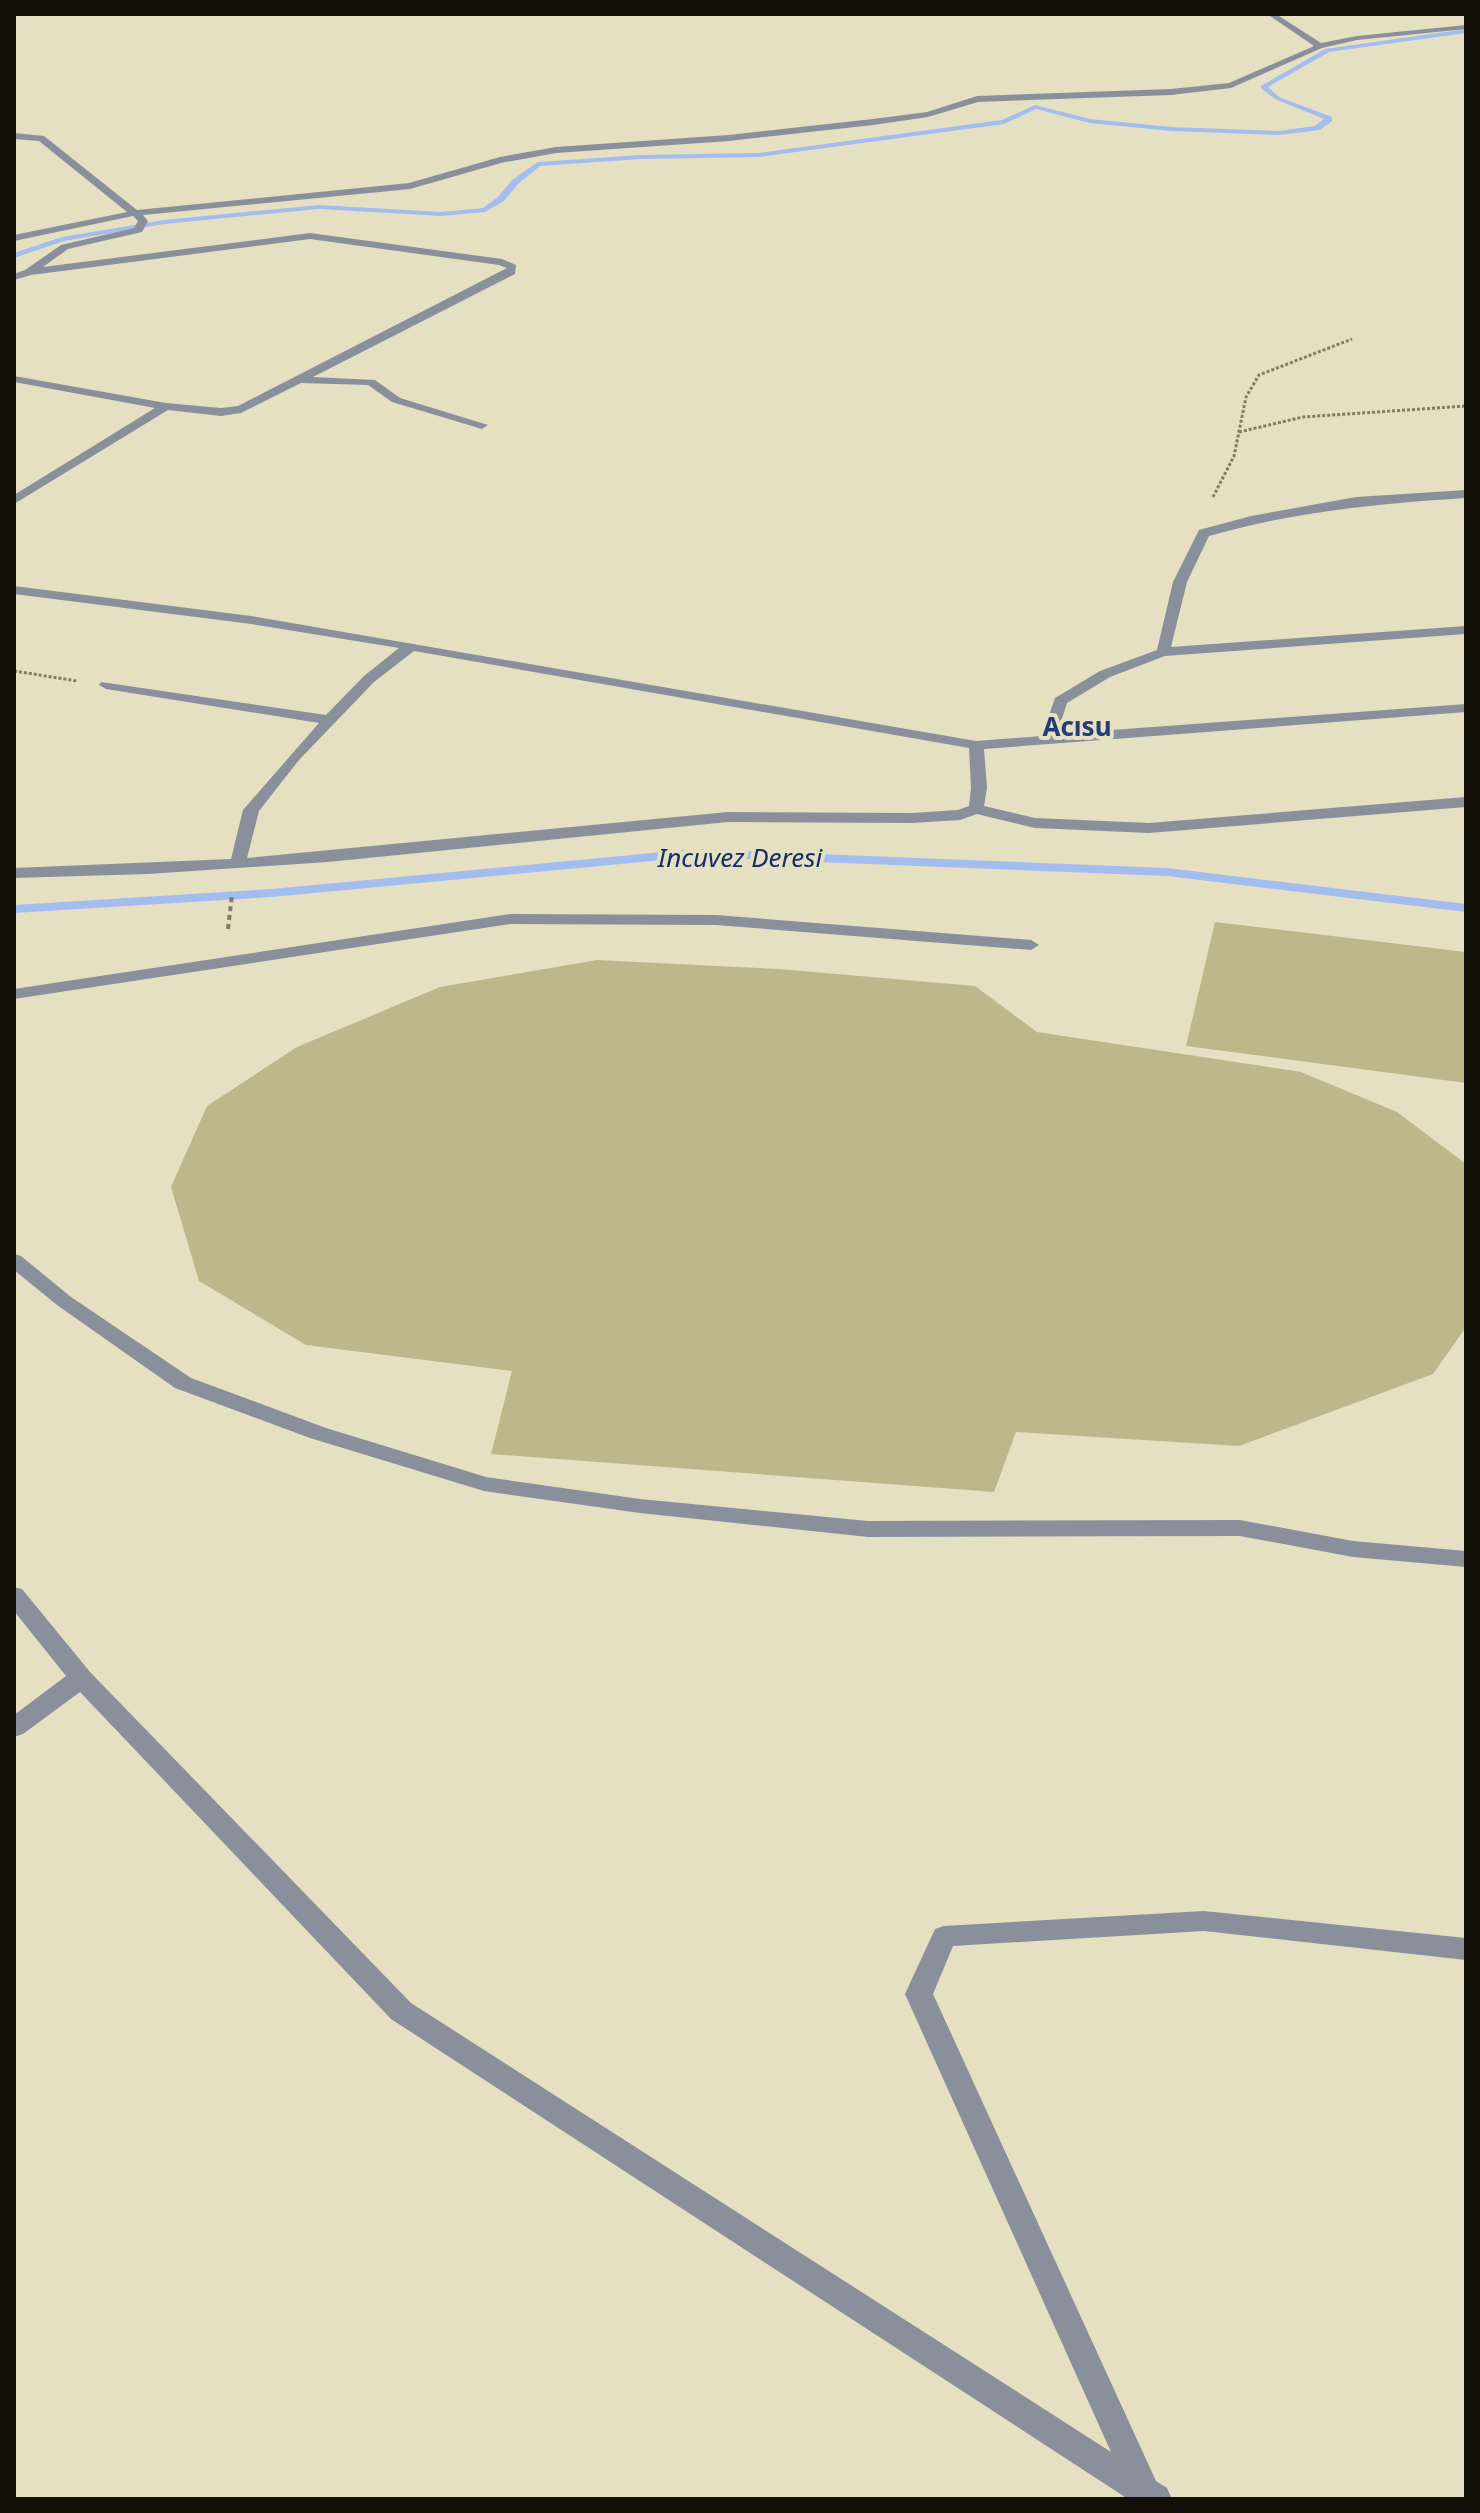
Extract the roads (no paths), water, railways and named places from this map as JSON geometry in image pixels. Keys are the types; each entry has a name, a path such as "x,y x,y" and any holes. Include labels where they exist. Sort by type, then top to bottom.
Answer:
{"street":[{"path":"1271,14 1320,46"},
{"path":"14,238 410,186 500,160 556,150 729,138 873,122 928,114 977,99 1171,92 1231,85 1320,46 1357,38 1465,27"},
{"path":"14,136 41,138 139,221"},
{"path":"29,272 65,247 139,221"},
{"path":"14,277 29,272 310,236 502,262 512,267 511,272 241,409 221,412 166,406 14,379"},
{"path":"296,381 371,382 396,400 482,425"},
{"path":"14,500 166,406"},
{"path":"1163,652 1180,582 1204,533 1251,520 1356,501 1466,494"},
{"path":"14,590 251,620 976,745 1466,708"},
{"path":"1048,740 1060,701 1105,674 1163,652 1466,630"},
{"path":"238,863 251,810 294,757 369,679 411,646"},
{"path":"106,685 330,720"},
{"path":"976,745 979,788 976,809"},
{"path":"14,873 238,863 728,817 912,818 960,815 976,809 1035,823 1149,828 1466,802"},
{"path":"14,994 510,919 716,920 1031,945"},
{"path":"14,1260 64,1301 183,1383 318,1433 484,1484 640,1506 868,1529 1240,1528 1353,1549 1466,1559"},
{"path":"14,1595 81,1678 401,2011 1150,2495"},
{"path":"14,1728 81,1678"},
{"path":"1150,2495 919,1994 944,1936 1204,1921 1466,1949"}],"waterway":[{"path":"14,256 62,239 164,222 319,207 441,214 485,210 538,164 641,157 759,155 1004,122 1035,107 1090,121 1171,129 1279,133 1317,128 1329,119 1277,98 1263,87 1327,50 1466,31"},
{"name":"Incuvez Deresi","path":"14,909 272,893 694,853 1167,872 1466,908"}],"district":[{"name":"Acısu","path":"1077,727"}]}
